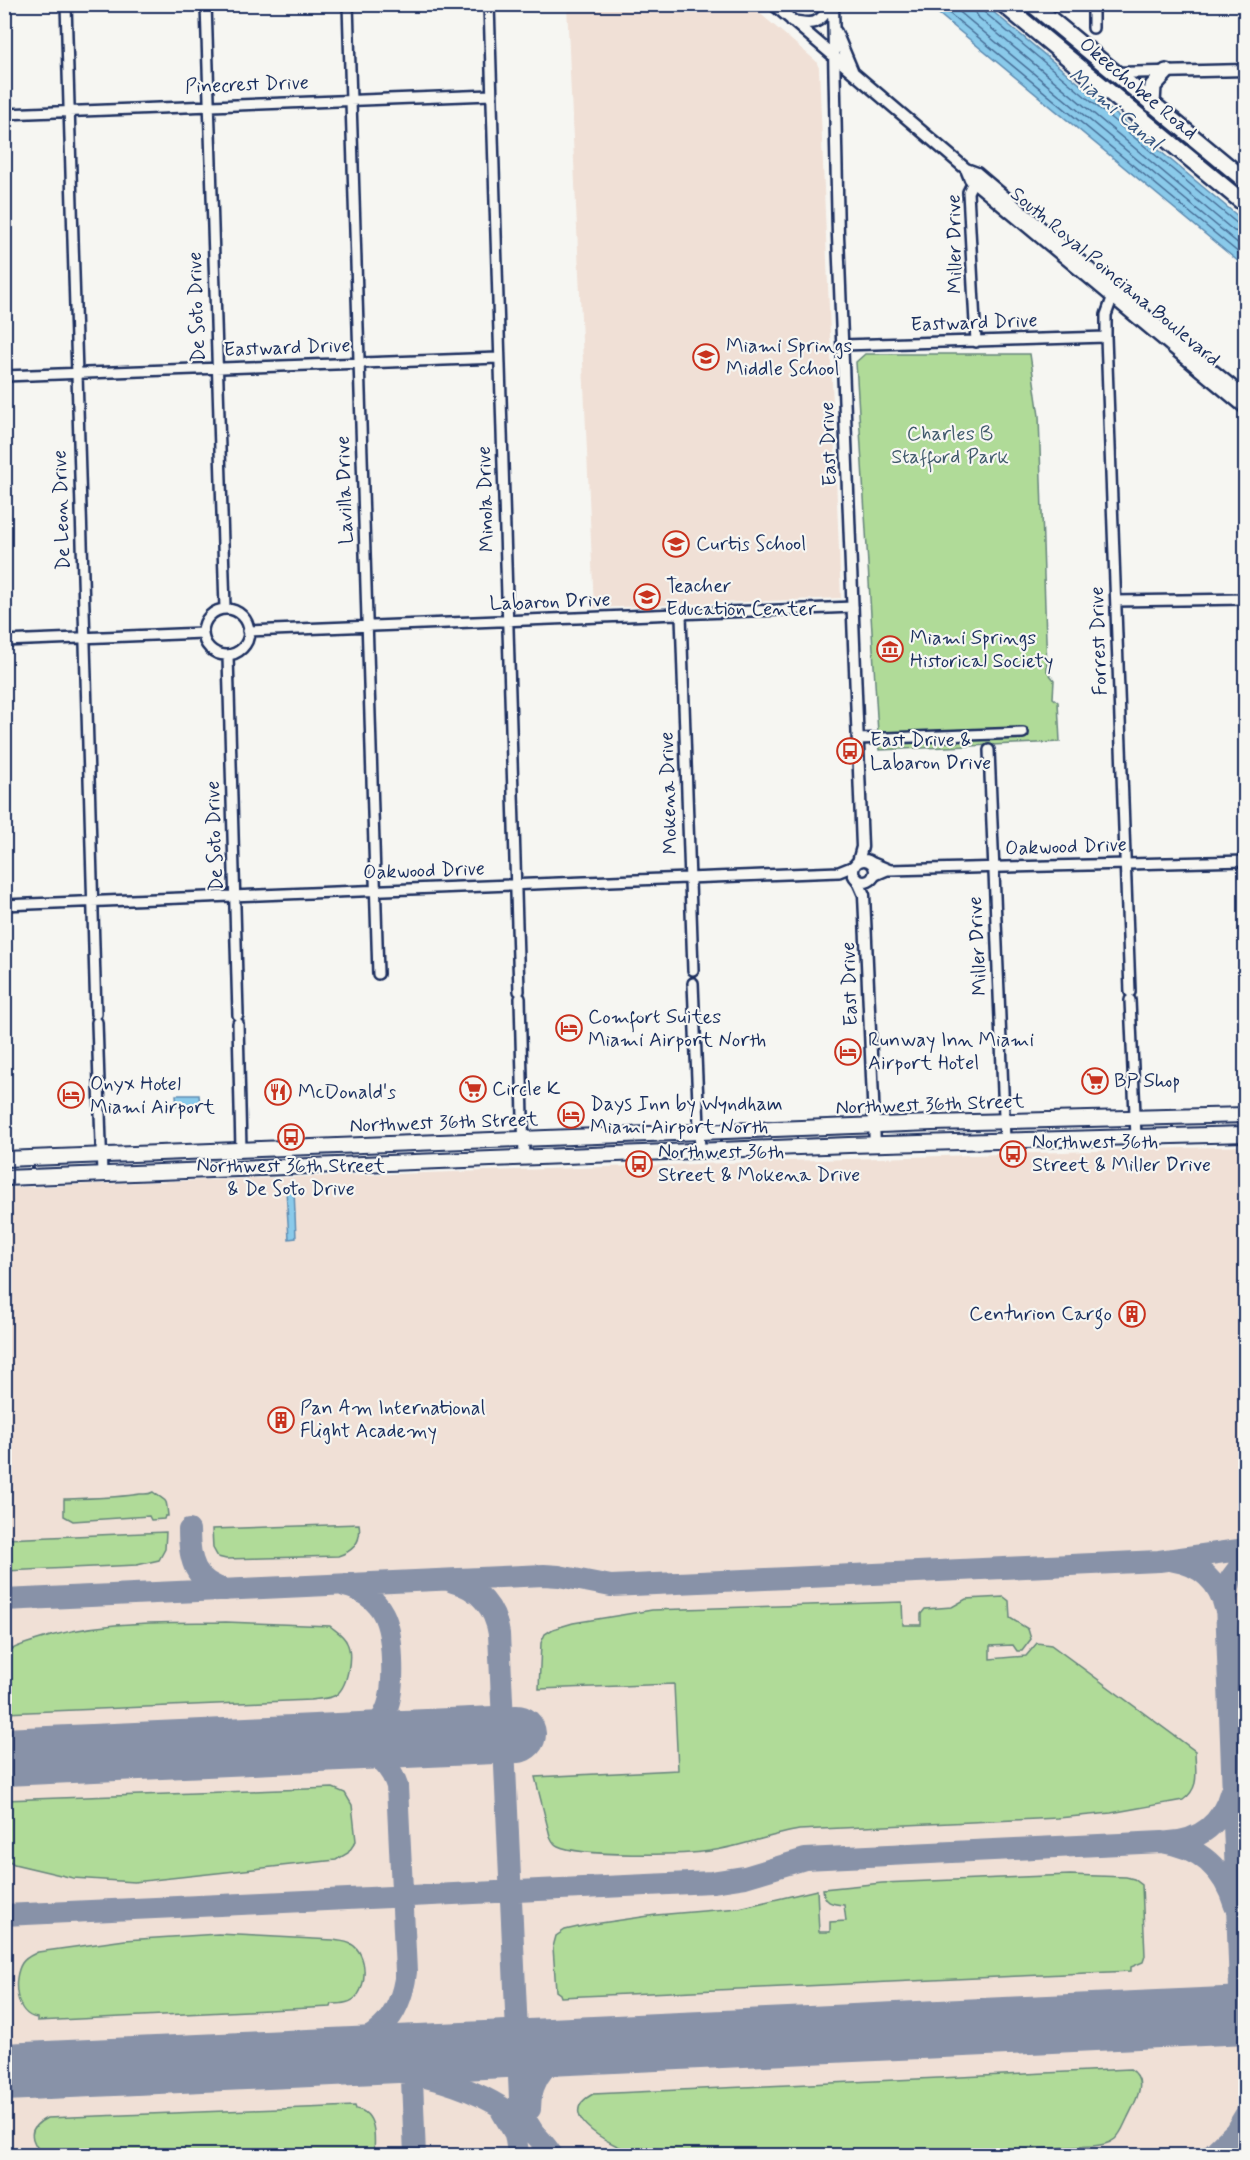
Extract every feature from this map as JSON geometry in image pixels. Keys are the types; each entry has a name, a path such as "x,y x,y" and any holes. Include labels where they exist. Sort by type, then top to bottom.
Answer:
{"highway":[{"name":"Okeechobee Road","path":"1003,4 1245,205"},
{"name":"Okeechobee Road","path":"1032,4 1245,181"},
{"path":"1072,61 1099,72 1115,73"},
{"path":"1152,104 1153,86 1166,72"}],"main road":[{"name":"Northwest 36th Street","path":"4,1159 1004,1121 1245,1115"},
{"name":"Northwest 36th Street","path":"4,1178 1005,1140 1245,1134"},
{"path":"354,1145 354,1164"},
{"path":"192,1171 205,1163 234,1160 241,1150"}],"street":[{"name":"De Leon Drive","path":"66,4 102,1174"},
{"name":"De Soto Drive","path":"206,4 225,608"},
{"name":"Lavilla Drive","path":"348,4 378,974"},
{"name":"Minola Drive","path":"489,4 498,358 525,1158"},
{"name":"South Royal Poinciana Boulevard","path":"773,4 966,169 973,182 1245,397"},
{"path":"792,21 815,23 825,16 832,4"},
{"name":"East Drive","path":"832,4 862,847 856,871 864,895 874,1145"},
{"path":"1093,4 1093,28"},
{"path":"833,23 843,52 855,75"},
{"path":"1115,73 1245,70"},
{"name":"Pinecrest Drive","path":"4,114 491,95"},
{"name":"South Royal Poinciana Boulevard","path":"966,169 977,172 1245,409"},
{"name":"Miller Drive","path":"973,182 968,192 976,342"},
{"name":"Forrest Drive","path":"1114,295 1106,315 1106,337 1136,1137"},
{"name":"Eastward Drive","path":"843,345 1106,337"},
{"name":"Eastward Drive","path":"4,376 498,358"},
{"path":"1116,601 1245,599"},
{"path":"225,608 241,615 248,631 246,643 240,650 228,656 220,656 211,650 203,633 209,617 215,610 225,608"},
{"name":"Labaron Drive","path":"248,631 853,608"},
{"name":"Mokena Drive","path":"681,615 693,970"},
{"path":"4,641 203,633"},
{"name":"De Soto Drive","path":"228,656 241,1150"},
{"path":"858,739 1023,733"},
{"name":"Miller Drive","path":"989,750 1005,1140"},
{"name":"East Drive","path":"862,847 871,862"},
{"path":"864,860 871,862 875,870 872,878 863,881 856,871 864,860"},
{"name":"Oakwood Drive","path":"872,878 887,870 1245,861"},
{"name":"Oakwood Drive","path":"871,862 887,870"},
{"name":"Oakwood Drive","path":"4,904 856,871"},
{"name":"East Drive","path":"864,895 872,878"},
{"path":"693,983 700,1151"}],"shaded area":[{"name":"Miami Springs Middle School","path":"567,5 750,5 816,61 819,68 841,598 594,608"},
{"path":"1245,1146 1245,2155 5,2155 4,1188"}],"green space":[{"name":"Charles B Stafford Park","path":"865,354 1030,354 1039,416 1047,671 1054,680 1053,698 1058,702 1060,742 879,750 856,362"},
{"path":"153,1492 166,1503 168,1516 164,1519 151,1520 149,1516 73,1521 64,1516 64,1499"},
{"path":"359,1524 360,1530 356,1544 338,1556 226,1559 218,1557 213,1548 212,1529"},
{"path":"166,1532 165,1549 159,1560 137,1565 5,1571 5,1539"},
{"path":"1004,1597 1009,1601 1010,1618 1028,1629 1031,1639 1022,1651 1017,1651 1013,1645 990,1646 990,1659 1026,1656 1037,1643 1051,1645 1195,1751 1196,1778 1189,1795 1183,1800 1111,1813 1058,1818 799,1830 732,1847 696,1852 632,1854 587,1852 558,1846 552,1840 535,1777 678,1770 674,1684 539,1689 541,1643 545,1634 553,1629 573,1623 652,1610 902,1602 903,1625 921,1625 921,1614 925,1609 952,1607 966,1599"},
{"path":"226,1622 330,1626 340,1633 349,1648 348,1671 343,1686 334,1696 310,1700 5,1713 5,1653 15,1647 57,1634 105,1626"},
{"path":"333,1788 345,1793 352,1805 356,1841 348,1853 336,1860 134,1882 73,1878 14,1864 5,1858 5,1800"},
{"path":"1070,1875 1126,1877 1142,1885 1145,1956 1143,1962 1131,1967 1131,1971 561,1997 556,1991 553,1947 556,1936 565,1930 587,1925 656,1915 739,1908 817,1890 819,1932 830,1932 830,1922 846,1921 844,1905 829,1902 823,1889 882,1883"},
{"path":"218,1934 333,1940 349,1943 357,1948 361,1955 364,1971 362,1987 352,2001 332,2004 331,2007 37,2021 37,2018 24,2010 20,2003 17,1987 19,1970 25,1959 38,1952 125,1940"},
{"path":"1130,2069 1139,2079 1140,2086 1122,2129 1113,2141 1093,2146 901,2156 639,2155 604,2139 583,2122 579,2112 581,2103 593,2094"},
{"path":"355,2106 371,2120 374,2155 43,2155 32,2135 36,2126 47,2118"}],"water":[{"path":"928,5 985,5 1245,222 1245,267"},
{"path":"176,1095 199,1095 200,1105 177,1106"},
{"path":"294,1189 296,1238 289,1239 286,1190"}],"taxiway":[{"path":"189,1530 192,1560 200,1576 216,1587 227,1590"},
{"path":"4,1600 544,1575 611,1586 1159,1561 1246,1549"},
{"path":"1241,2016 1226,1602 1231,1578 1246,1558"},
{"path":"1174,1561 1192,1566 1207,1576 1218,1590 1225,1608"},
{"path":"453,1582 471,1589 484,1600 494,1616 499,1634 520,2099 524,2117 534,2133"},
{"path":"339,1742 368,1732 377,1724 389,1703 392,1676 390,1635 383,1614 369,1597 345,1586"},
{"path":"331,2057 372,2036 391,2017 403,1990 406,1972 397,1786 393,1775 380,1759 363,1749 332,1742"},
{"path":"1169,1842 1190,1838 1208,1828 1221,1813 1230,1793"},
{"path":"4,1915 712,1882 745,1877 805,1859 1162,1842 1188,1849 1209,1862 1224,1881 1235,1906"},
{"path":"530,2109 534,2087 544,2069 559,2056 579,2046"},
{"path":"411,2054 415,2156"},
{"path":"231,2062 362,2067 406,2073 449,2083 489,2100 524,2123 553,2156"},
{"path":"4,2084 25,2074 62,2070"},
{"path":"502,2112 515,2134 518,2152"},
{"path":"1210,2156 1235,2132 1246,2114"}],"runway":[{"path":"4,1757 517,1734"},
{"path":"4,2072 1246,2015"}],"place":[{"name":"Miami Springs Middle School","path":"706,357"},
{"name":"Curtis School","path":"676,544"},
{"name":"Teacher Education Center","path":"647,597"},
{"name":"Miami Springs Historical Society","path":"890,649"},
{"name":"East Drive & Labaron Drive","path":"850,751"},
{"name":"Comfort Suites Miami Airport North","path":"569,1028"},
{"name":"Runway Inn Miami Airport Hotel","path":"848,1052"},
{"name":"BP Shop","path":"1095,1081"},
{"name":"Circle K","path":"473,1089"},
{"name":"McDonald's","path":"278,1092"},
{"name":"Onyx Hotel Miami Airport","path":"71,1095"},
{"name":"Days Inn by Wyndham Miami Airport North","path":"571,1115"},
{"name":"Northwest 36th Street & De Soto Drive","path":"291,1137"},
{"name":"Northwest 36th Street & Miller Drive","path":"1013,1154"},
{"name":"Northwest 36th Street & Mokena Drive","path":"639,1164"},
{"name":"Centurion Cargo","path":"1132,1314"},
{"name":"Pan Am International Flight Academy","path":"281,1420"}],"water label":[{"name":"Miami Canal","path":"1115,109"}]}
